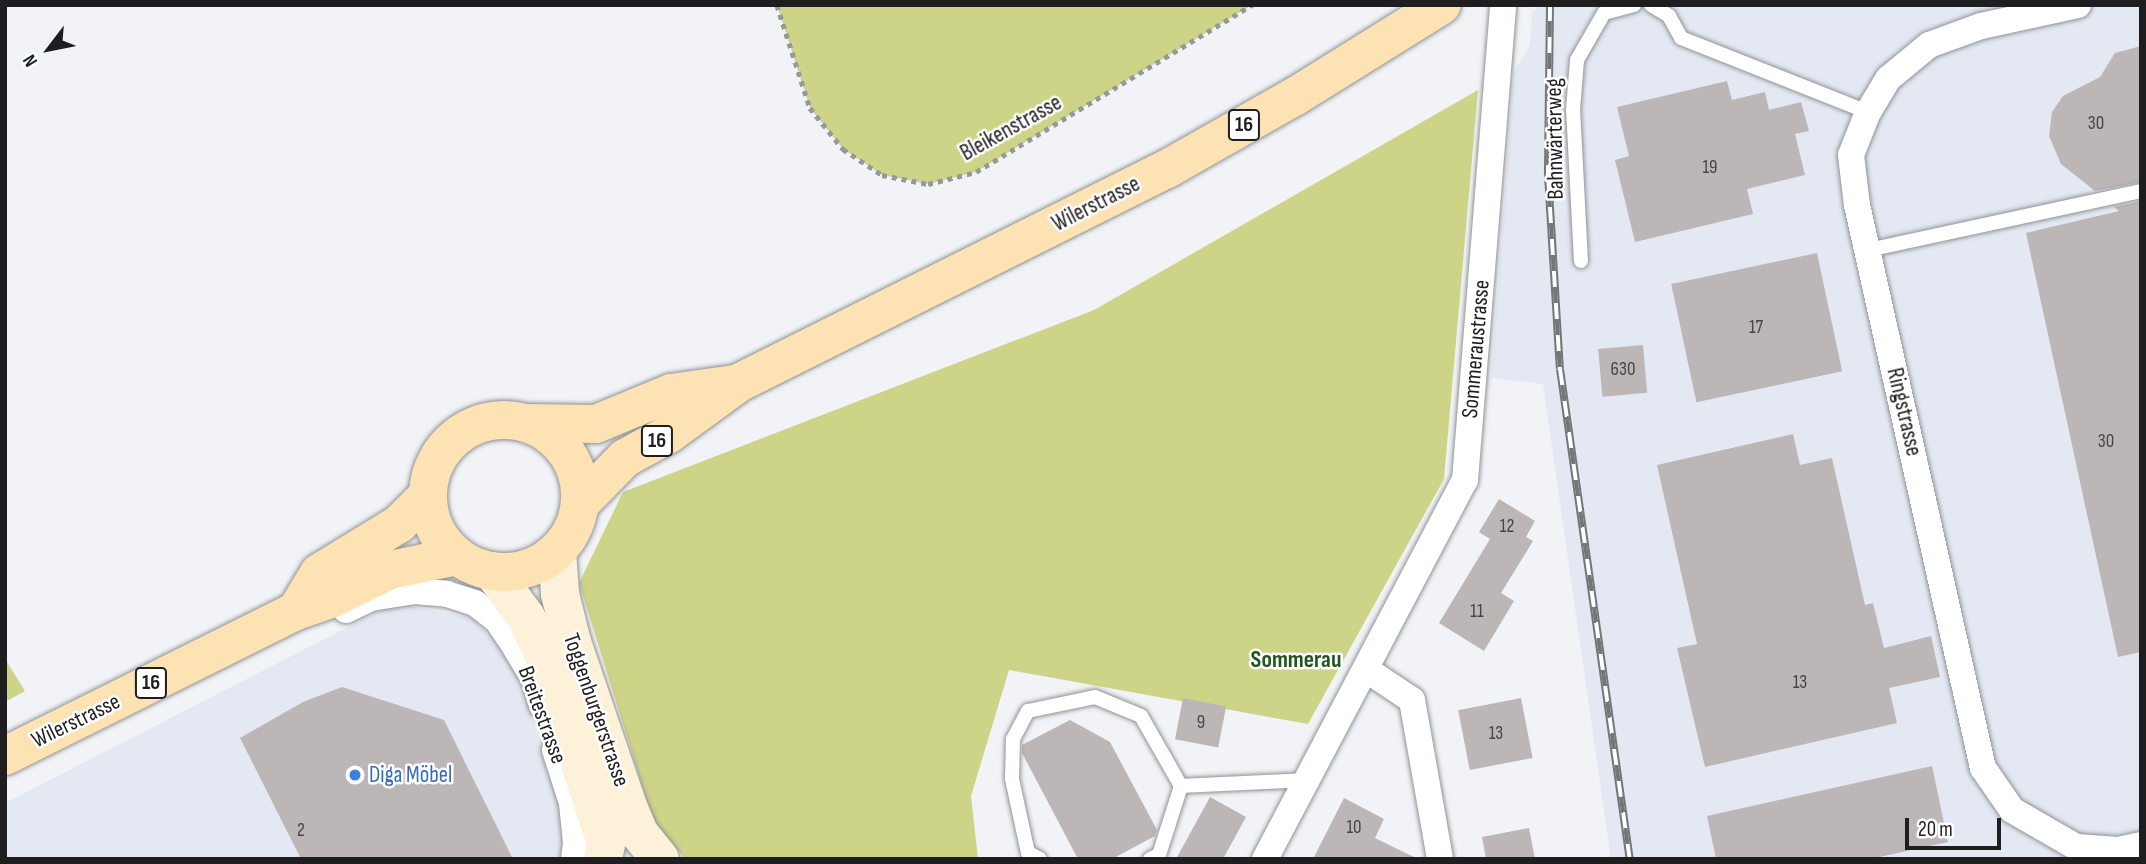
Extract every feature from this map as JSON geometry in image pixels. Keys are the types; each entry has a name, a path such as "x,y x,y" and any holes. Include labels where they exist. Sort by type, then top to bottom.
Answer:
{"main road":[{"name":"Wilerstrasse","path":"580,504 625,458 669,434 739,383 1167,169 1306,90 1442,5"},
{"name":"Wilerstrasse","path":"526,423 596,424 671,393 739,383"},
{"path":"296,611 319,573 399,524 428,495 438,461 459,435 480,424 503,420 526,423 550,435 568,454 578,478 580,504 573,529 557,551 538,565 515,572 492,571 473,566 457,556 436,528 428,495"},
{"name":"Toggenburgerstrasse","path":"557,551 559,594 572,642 629,809 639,833 660,859"},
{"name":"Wilerstrasse","path":"5,756 296,611 332,598 390,570 457,556"},
{"name":"Toggenburgerstrasse","path":"492,571 526,617 548,665 606,844 603,859"}],"street":[{"name":"Sommeraustrasse","path":"1265,859 1465,480 1503,5"},
{"name":"Ringstrasse","path":"2078,5 1982,26 1929,46 1888,79 1868,112 1851,155 1868,250 1983,768 2012,810 2076,847 2118,850 2141,845"},
{"name":"Breitestrasse","path":"296,611 338,613 371,598 415,591 447,594 475,603 497,620 534,679 572,803 576,843 574,859"},
{"path":"1367,670 1412,700 1440,859"}],"lane":[{"name":"Bahnwärterweg","path":"1581,261 1573,110 1577,60 1604,13 1634,5"},
{"path":"1651,5 1669,16 1681,38 1868,112"},
{"path":"1868,250 2141,191"},
{"path":"1040,859 1028,853 1012,779 1013,739 1028,711 1095,697 1141,716 1181,786 1159,855 1150,859"},
{"path":"1181,786 1307,780"}],"path":[{"name":"Bleikenstrasse","path":"777,5 810,108 843,149 882,175 928,184 976,172 1252,5"}],"shaded area":[{"path":"1542,5 2141,5 2141,859 1611,859 1543,384 1491,378 1514,72 1530,45 1532,12"},
{"path":"395,603 471,618 519,664 583,859 5,859 5,803"}],"green space":[{"path":"777,5 1252,5 976,172 928,184 882,175 843,149 810,108"},
{"path":"1478,90 1444,479 1308,724 1009,670 971,796 978,859 685,859 653,820 579,583 623,492 1094,310"},
{"path":"5,659 25,691 5,702"}],"building":[{"path":"2141,46 2141,182 2095,191 2061,164 2049,136 2052,112 2063,96 2100,77 2115,53"},
{"path":"1727,81 1732,100 1765,92 1769,110 1801,102 1809,131 1795,134 1805,175 1747,189 1753,214 1635,242 1615,160 1629,156 1617,107"},
{"path":"2141,201 2141,652 2118,657 2026,233 2119,211 2114,207"},
{"path":"1817,253 1842,371 1696,402 1671,284"},
{"path":"1643,345 1647,393 1602,397 1598,349"},
{"path":"1793,434 1800,465 1832,458 1865,605 1873,603 1884,648 1931,636 1940,677 1889,688 1897,723 1705,767 1677,648 1697,644 1657,465"},
{"path":"1499,499 1535,521 1526,537 1533,541 1501,593 1514,601 1484,651 1439,623 1490,539 1479,532"},
{"path":"342,687 444,720 513,859 301,859 240,738 303,702"},
{"path":"1183,698 1226,706 1218,748 1175,739"},
{"path":"1521,698 1533,758 1470,770 1458,710"},
{"path":"1070,720 1110,742 1157,830 1155,836 1112,859 1078,859 1022,753 1022,745"},
{"path":"1932,766 1948,842 1870,859 1716,859 1707,816"},
{"path":"1210,797 1246,817 1223,859 1176,859"},
{"path":"1344,798 1384,819 1375,838 1418,859 1313,859"},
{"path":"1529,828 1535,859 1486,859 1482,837"}],"railway":[{"path":"1550,5 1548,175 1560,369 1630,859"}],"place":[{"name":"Diga Möbel","path":"355,775"}],"district":[{"name":"Sommerau","path":"1296,660"}]}
